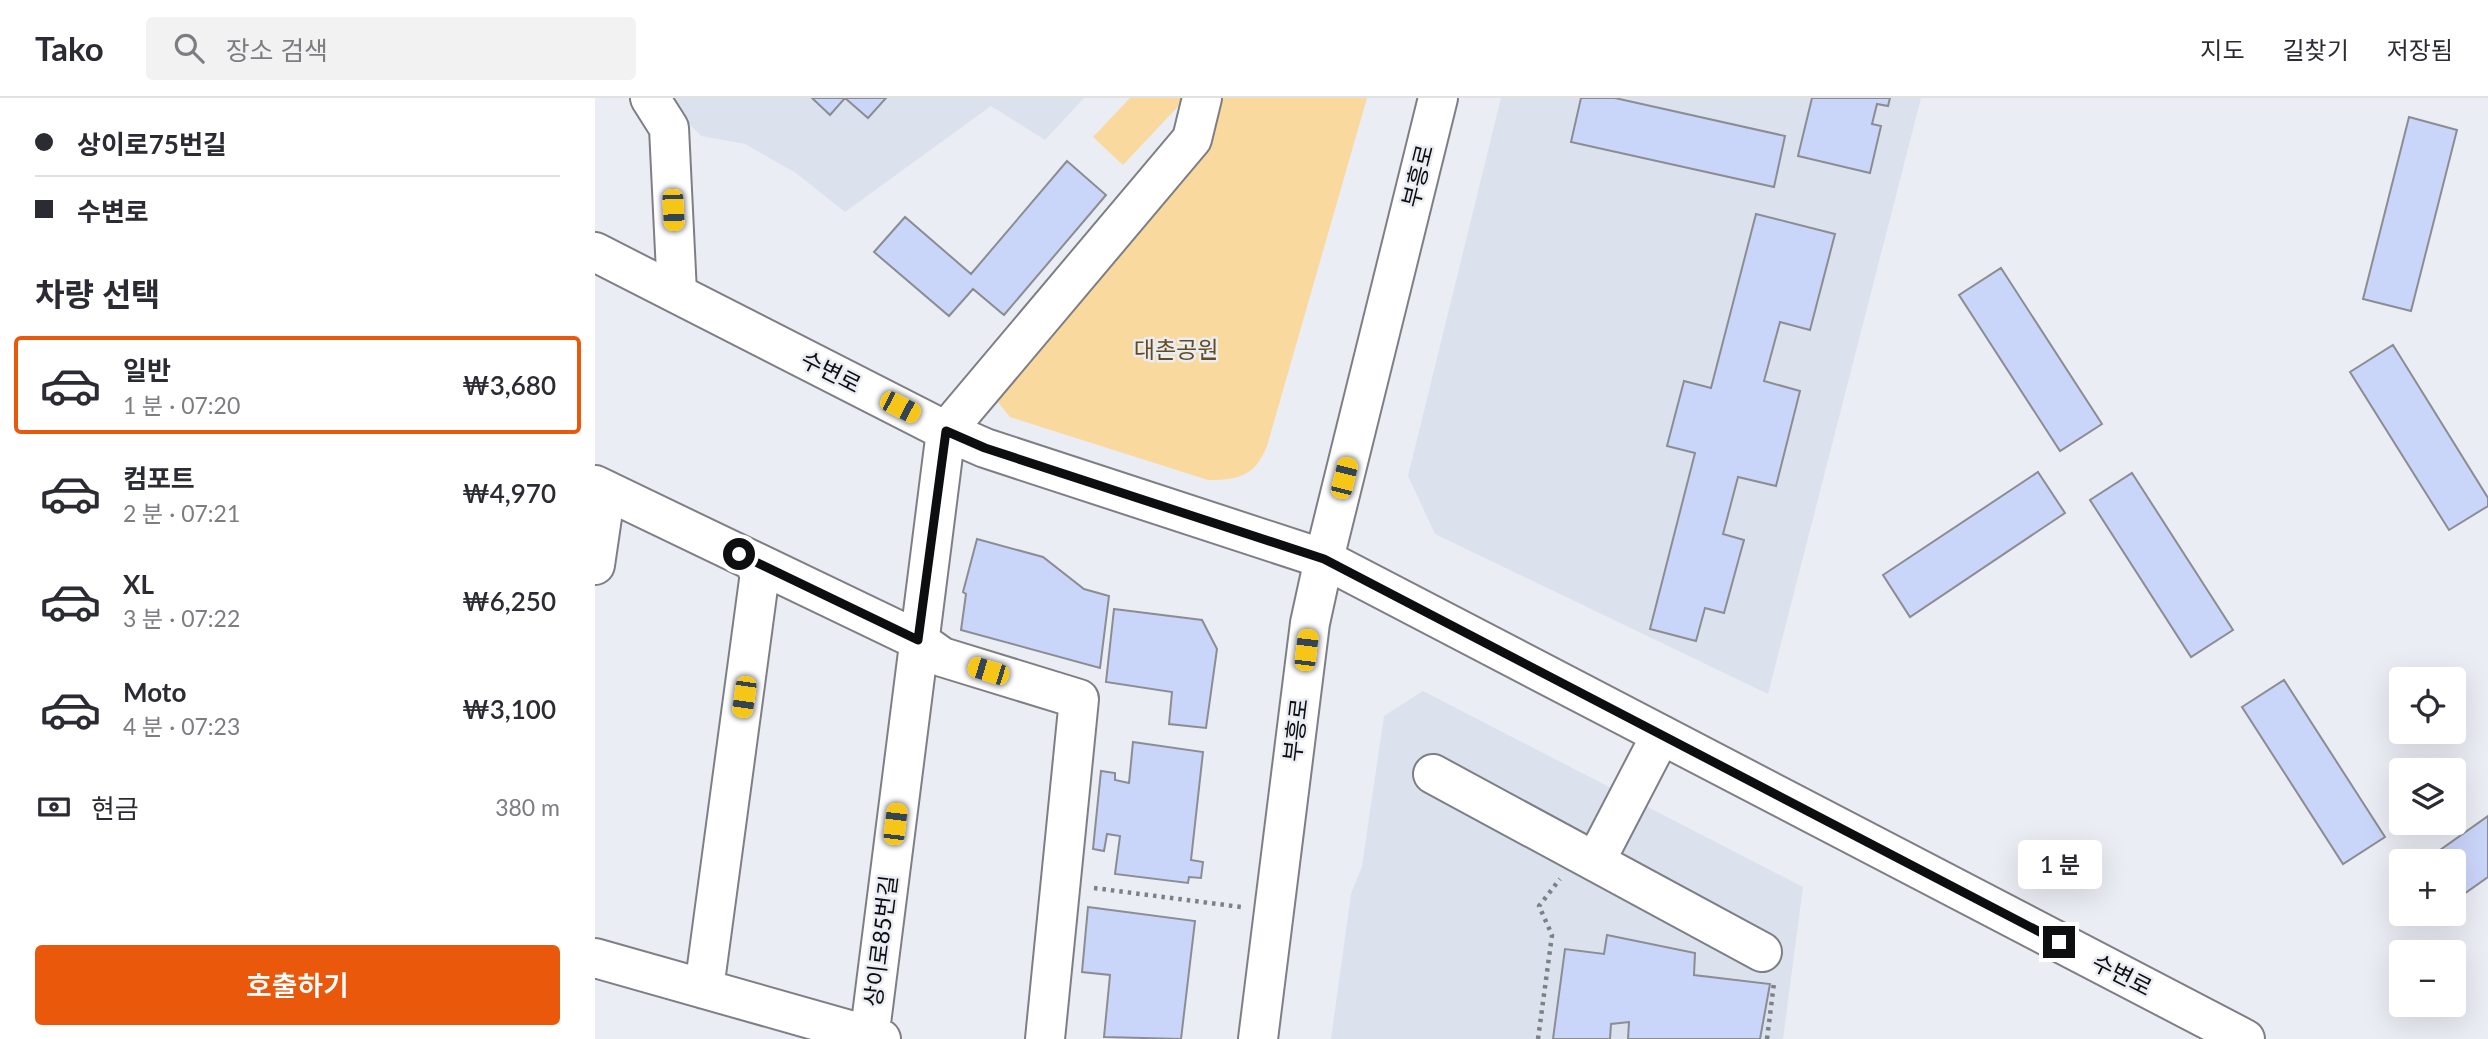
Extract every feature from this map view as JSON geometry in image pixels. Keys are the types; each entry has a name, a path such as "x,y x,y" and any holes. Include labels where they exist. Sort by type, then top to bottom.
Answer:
{"main road":[{"path":"650,98 669,128 677,293"},
{"path":"946,431 1192,139 1202,98"},
{"name":"부흥로","path":"1258,1039 1310,624 1438,98"},
{"name":"수변로","path":"595,252 946,431 985,448 1324,559 2245,1039"},
{"name":"상이로85번길","path":"595,958 873,1038 918,640 946,431"},
{"path":"595,565 600,488 759,567 918,640 942,657 1080,699 1045,1039"},
{"path":"704,989 759,567"},
{"path":"1588,856 1661,735"},
{"path":"1433,774 1762,952"}],"path":[{"path":"1538,1039 1552,935 1539,906 1588,856"},
{"path":"1061,884 1273,911"},
{"path":"1762,952 1777,961 1767,1039"}],"shaded area":[{"path":"664,98 1084,98 1045,140 991,106 845,212 796,173 745,144 701,136"},
{"path":"1501,98 1921,98 1768,694 1435,534 1408,476"},
{"path":"1423,691 1803,887 1783,1039 1331,1039 1351,894 1362,866 1384,716"}],"green space":[{"path":"1130,98 1186,98 1123,165 1093,137"},
{"name":"대촌공원","path":"1213,98 1367,98 1267,446 1257,464 1245,474 1229,479 1208,480 1010,417 992,395"}],"building":[{"path":"812,98 845,98 830,115"},
{"path":"845,98 886,98 868,118"},
{"path":"1581,98 1615,98 1785,136 1774,187 1571,142"},
{"path":"1812,98 1890,98 1888,106 1877,104 1872,124 1881,126 1870,173 1798,156"},
{"path":"2409,117 2457,130 2411,311 2363,299"},
{"path":"1067,161 1106,195 1004,315 973,289 949,316 874,252 905,217 971,274"},
{"path":"1756,214 1835,234 1810,330 1780,322 1764,381 1800,391 1776,486 1738,477 1723,534 1744,540 1724,613 1705,608 1696,641 1650,629 1695,453 1667,446 1684,381 1711,388"},
{"path":"2001,268 2102,424 2060,451 1959,295"},
{"path":"2393,345 2488,498 2488,506 2449,530 2350,372"},
{"path":"2038,472 2065,513 1910,617 1883,575"},
{"path":"2132,473 2233,630 2191,657 2090,500"},
{"path":"977,539 1043,557 1084,589 1109,596 1100,668 961,630 966,594 963,592"},
{"path":"1114,609 1202,620 1217,649 1206,728 1169,724 1172,692 1106,682"},
{"path":"2284,680 2385,837 2343,864 2242,707"},
{"path":"1133,742 1203,752 1191,860 1203,862 1201,878 1189,877 1188,883 1115,874 1120,836 1107,834 1104,851 1093,849 1101,771 1115,773 1115,780 1129,783"},
{"path":"2488,816 2488,877 2466,892 2466,849 2441,849 2461,835 2466,835 2466,832"},
{"path":"1088,907 1195,921 1181,1039 1104,1037 1110,975 1082,972"},
{"path":"1607,935 1695,953 1694,975 1770,984 1760,1039 1628,1039 1629,1022 1611,1024 1610,1039 1553,1039 1565,949 1604,954"}],"route":[{"path":"739,554 918,640 946,431 985,448 1324,559 2059,942"}]}
